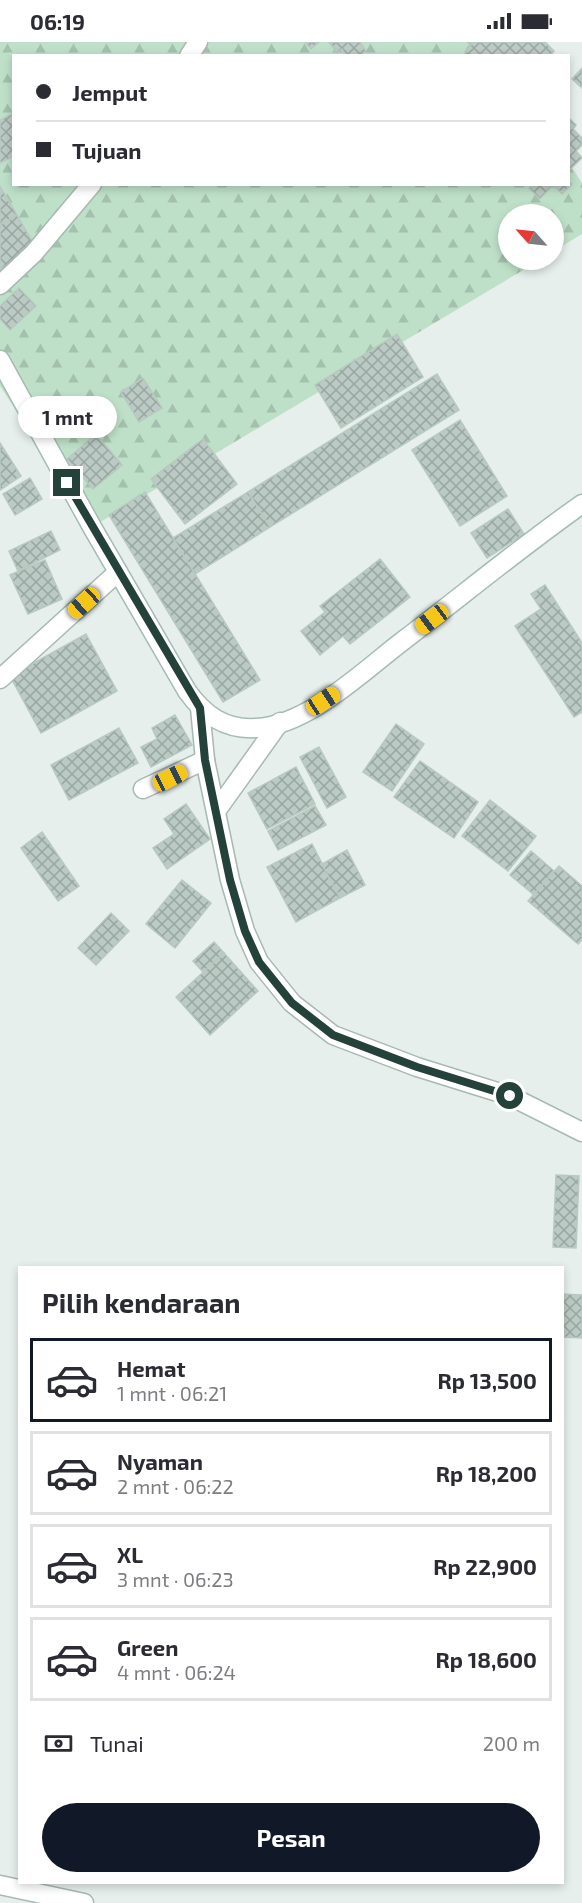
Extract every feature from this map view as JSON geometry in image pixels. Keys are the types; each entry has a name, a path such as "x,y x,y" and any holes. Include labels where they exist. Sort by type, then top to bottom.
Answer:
{"street":[{"path":"0,285 34,253 90,186"},
{"path":"0,360 118,573 200,708 225,725 245,729 258,728 307,711 353,681 543,531 582,504"},
{"path":"0,679 118,573"},
{"path":"200,708 205,760 230,880 245,931 259,962 292,1003 333,1035 417,1067 510,1096 582,1132"},
{"path":"217,810 280,722"},
{"path":"143,789 205,760"},
{"path":"0,1885 84,1903"}],"green space":[{"path":"0,42 490,42 497,54 12,54 12,186 570,186 570,165 582,183 582,234 564,245 564,204 498,204 498,270 523,270 92,527 0,386"}],"building":[{"path":"305,42 319,42 311,49"},
{"path":"329,42 360,42 366,51 362,54 345,54 342,49 337,53"},
{"path":"467,42 545,42 554,51 552,54 464,54 471,45"},
{"path":"582,68 582,88 572,79"},
{"path":"12,114 12,157 0,163 0,120"},
{"path":"570,119 576,125 573,129 582,138 582,145 576,151 582,158 570,169"},
{"path":"0,186 17,215 0,225"},
{"path":"531,186 552,186 540,199 529,188"},
{"path":"554,186 570,186 562,194"},
{"path":"17,215 36,248 0,269 0,225"},
{"path":"19,288 36,306 10,330 0,319 0,306"},
{"path":"397,334 423,377 341,428 315,385"},
{"path":"437,374 459,410 270,527 248,492"},
{"path":"143,378 162,408 139,422 121,392"},
{"path":"460,420 507,496 460,526 412,450"},
{"path":"96,434 122,465 93,489 67,459"},
{"path":"203,439 237,484 185,524 151,479"},
{"path":"0,443 21,476 0,490"},
{"path":"30,478 42,499 15,515 3,494"},
{"path":"145,492 260,680 223,702 109,515"},
{"path":"248,492 270,527 195,574 173,538"},
{"path":"508,509 524,534 487,558 471,533"},
{"path":"51,531 60,550 18,571 9,551"},
{"path":"380,559 410,597 350,644 343,636 320,655 301,631 325,612 320,606"},
{"path":"45,560 62,599 28,614 10,575"},
{"path":"545,585 582,643 582,712 574,717 515,626 541,609 531,594"},
{"path":"86,634 117,691 41,733 10,676"},
{"path":"175,715 192,745 151,767 141,747 157,739 152,728"},
{"path":"396,724 424,744 392,791 363,772"},
{"path":"119,728 138,763 69,800 51,765"},
{"path":"319,747 346,797 327,808 300,757"},
{"path":"420,761 478,802 454,838 394,797"},
{"path":"296,767 315,804 267,829 248,793"},
{"path":"490,800 536,836 508,871 462,836"},
{"path":"186,804 210,839 167,869 153,848 174,834 164,819"},
{"path":"315,806 326,825 278,850 268,831"},
{"path":"42,832 79,886 58,901 21,848"},
{"path":"312,844 340,898 296,922 267,867"},
{"path":"347,850 365,885 340,898 322,864"},
{"path":"531,851 554,871 534,895 510,875"},
{"path":"559,866 582,886 582,940 578,944 528,901"},
{"path":"182,880 211,903 175,948 146,924"},
{"path":"111,913 129,931 96,965 78,948"},
{"path":"214,942 224,953 203,972 193,961"},
{"path":"224,953 258,991 210,1035 176,997"},
{"path":"556,1175 579,1176 576,1248 553,1247"},
{"path":"564,1294 582,1295 582,1338 564,1337"}],"route":[{"path":"67,483 129,592 200,708 205,760 230,880 245,931 259,962 292,1003 333,1035 417,1067 510,1096"}]}
